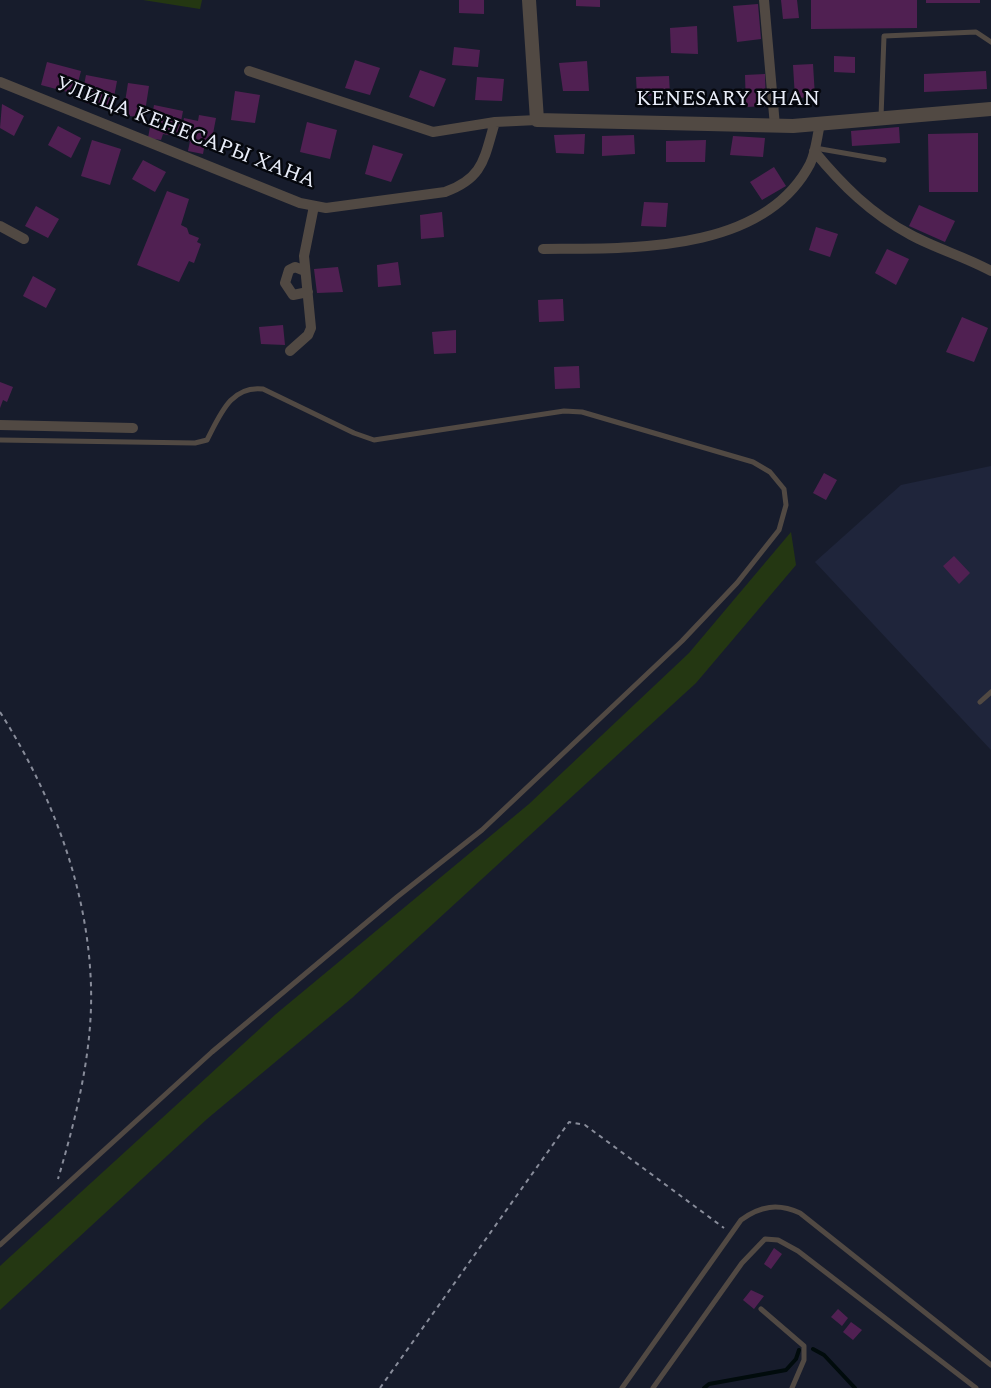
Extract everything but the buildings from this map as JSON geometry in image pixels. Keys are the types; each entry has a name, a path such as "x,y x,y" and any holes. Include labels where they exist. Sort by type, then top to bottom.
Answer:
{"street":[{"path":"249,71 433,132 495,122 537,120 529,0"},
{"path":"764,0 775,126"},
{"name":"УЛИЦА КЕНЕСАРЫ ХАНА","path":"0,82 300,204 326,208 434,194 463,186 482,167 495,122"},
{"name":"KENESARY KHAN","path":"537,120 775,126 991,109"},
{"path":"543,249 645,248 702,239 763,214 787,195 811,163 820,123"},
{"path":"814,150 840,183 870,210 911,236 991,272"},
{"path":"290,351 309,336 304,256 314,206"},
{"path":"0,226 24,239"},
{"path":"305,271 295,267 289,270 285,283 293,295 308,292"},
{"path":"0,425 133,428"}],"lane":[{"path":"881,118 884,36 976,32 991,42"},
{"path":"814,150 884,160"},
{"path":"0,440 195,443 207,440 234,395 250,388 263,389 354,434 374,440 564,411 582,412 753,462 770,472 784,489 786,505 779,531 736,583 682,641 508,805 212,1052 0,1245"},
{"path":"980,702 991,692"},
{"path":"622,1388 741,1220 754,1210 786,1206 800,1213 991,1365"},
{"path":"653,1388 742,1263 765,1239 777,1240 798,1251 976,1388"},
{"path":"761,1309 804,1346 804,1360 792,1388"}],"path":[{"path":"0,712 28,755 60,827 82,908 91,987 85,1070 52,1198"},
{"path":"380,1388 569,1122 585,1125 731,1234"}],"shaded area":[{"path":"991,466 991,750 815,562 901,485"}],"green space":[{"path":"143,0 202,0 200,9"},
{"path":"791,532 796,565 696,683 352,998 207,1119 0,1310 0,1266 276,1014 529,804 689,653"}],"waterway":[{"path":"813,1349 824,1355 855,1388"},
{"path":"704,1388 709,1384 786,1370 796,1359 799,1350"}]}
